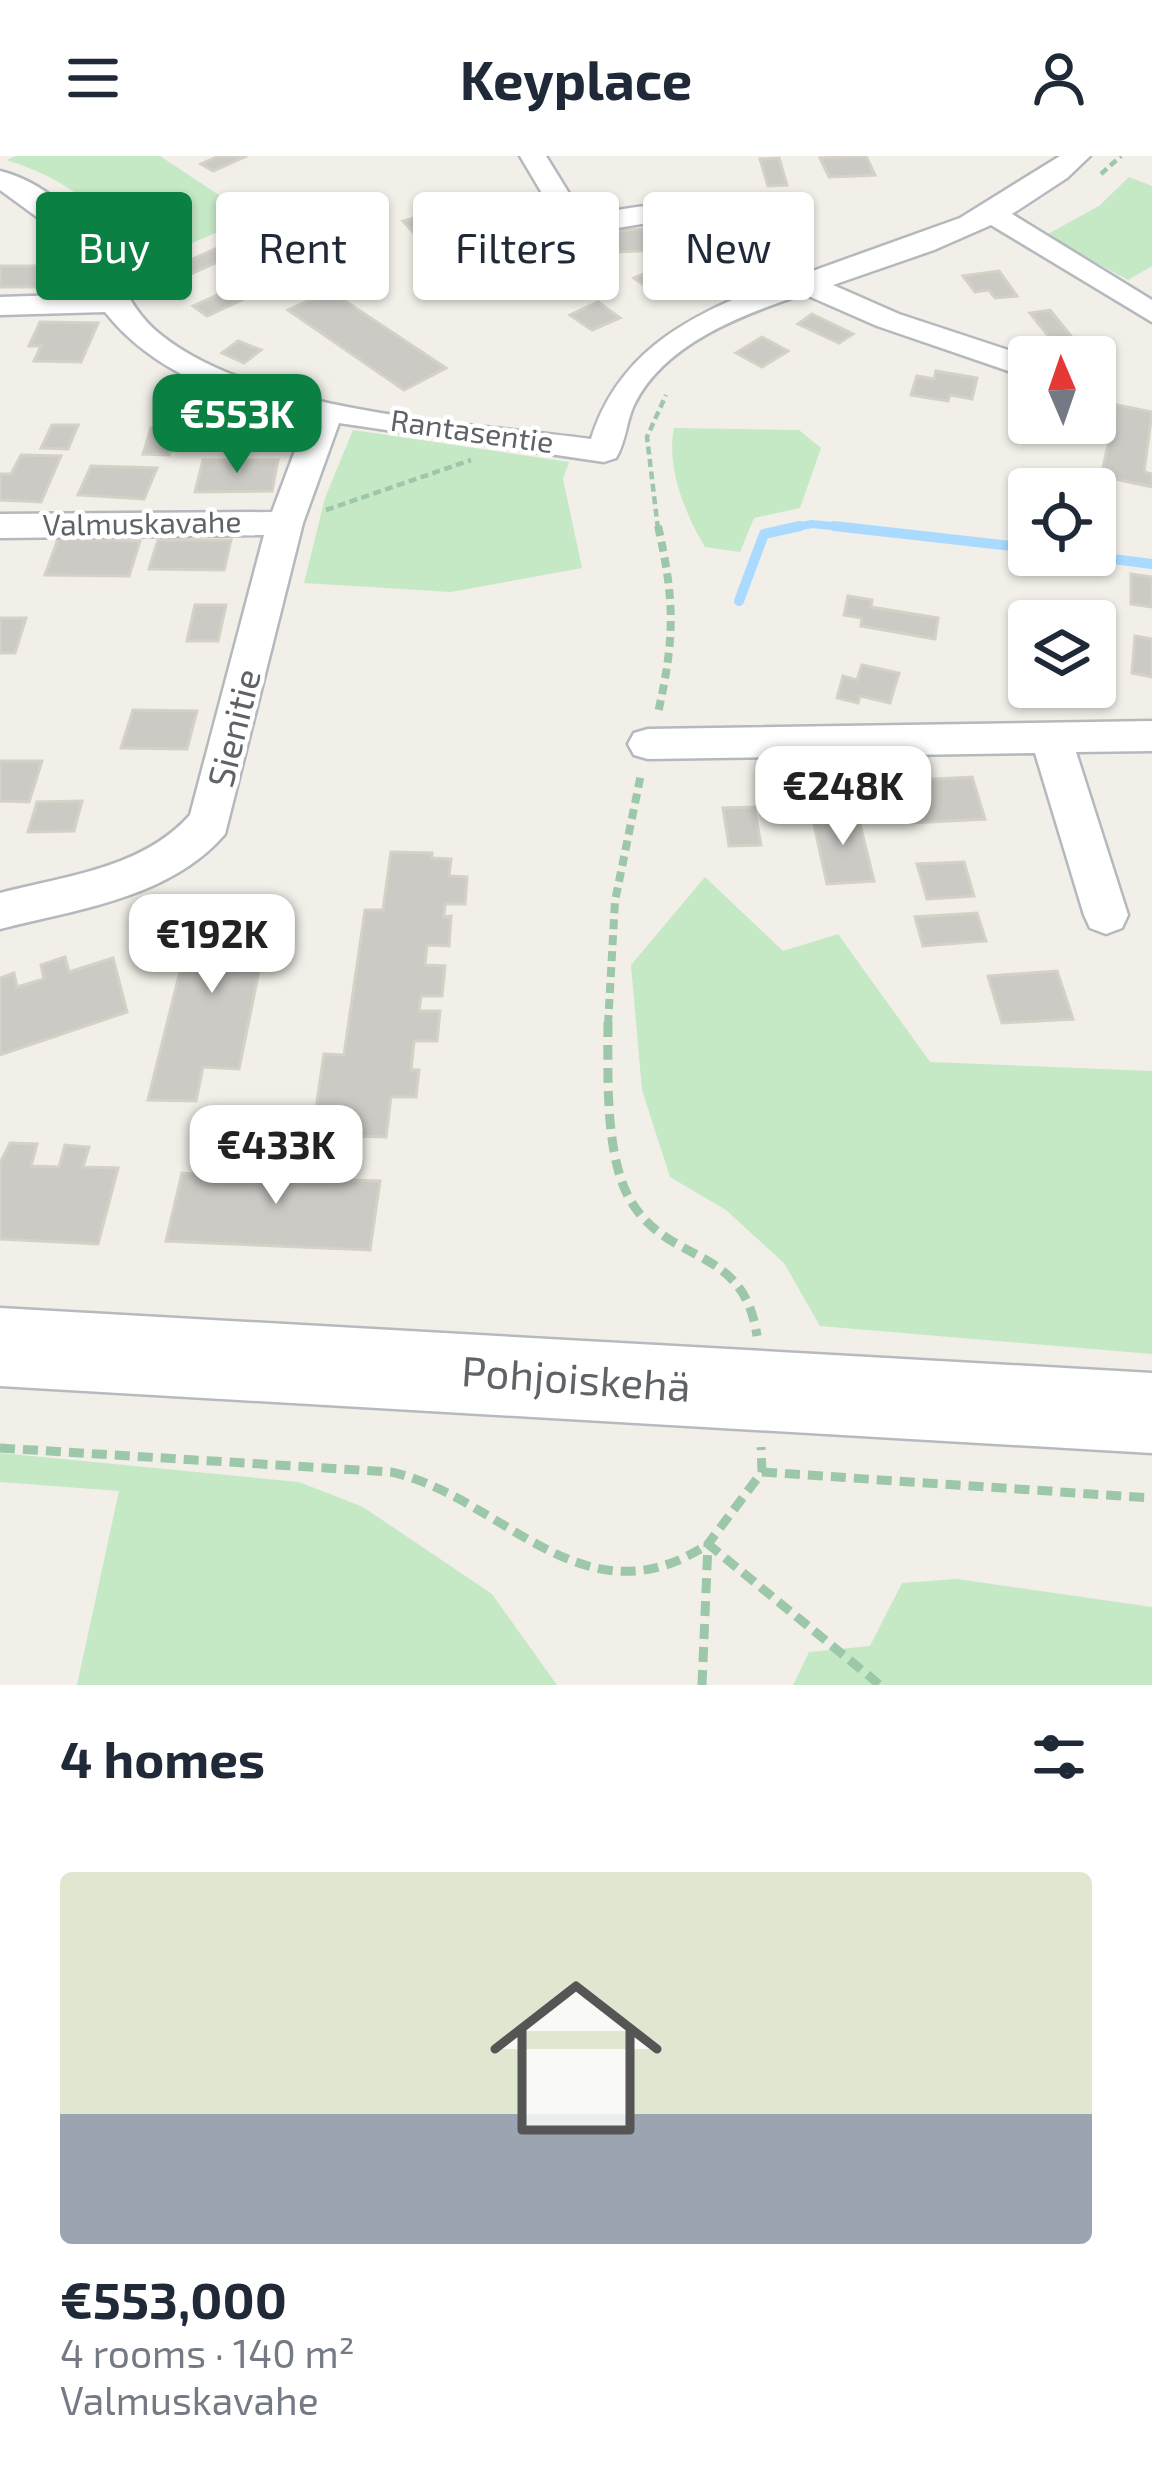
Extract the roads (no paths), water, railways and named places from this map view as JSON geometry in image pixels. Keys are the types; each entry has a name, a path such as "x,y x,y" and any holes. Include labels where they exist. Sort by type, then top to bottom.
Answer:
{"main road":[{"name":"Pohjoiskehä","path":"0,1347 525,1373 1152,1413"}],"street":[{"path":"532,156 575,226 643,216"},
{"path":"814,282 897,254 1083,170"},
{"name":"Rantasentie","path":"0,179 38,198 57,214 90,251 113,303 156,347 208,376 326,410 512,441 604,452 608,424 623,393 650,359 701,325 761,300"},
{"path":"993,214 1152,314"},
{"path":"814,287 888,320 1008,361"},
{"path":"0,306 113,303"},
{"name":"Sienitie","path":"0,911 163,865 197,842 215,806 285,523 326,410"},
{"name":"Valmuskavahe","path":"0,526 285,523"},
{"path":"648,744 1152,736"},
{"path":"1051,739 1106,915"}],"waterway":[{"path":"790,528 812,524 857,529"},
{"path":"790,528 800,526"},
{"path":"834,526 857,529"},
{"path":"739,601 764,534 790,528"},
{"path":"857,529 861,529"},
{"path":"857,529 1008,546"},
{"path":"1116,559 1152,564"}]}
